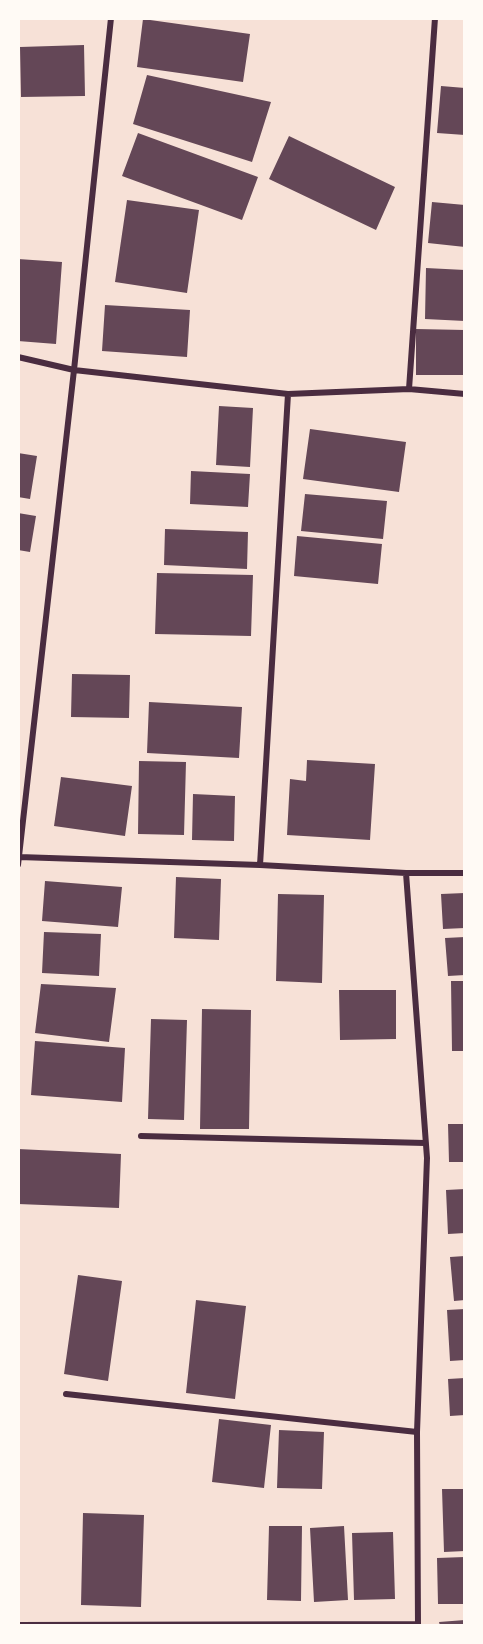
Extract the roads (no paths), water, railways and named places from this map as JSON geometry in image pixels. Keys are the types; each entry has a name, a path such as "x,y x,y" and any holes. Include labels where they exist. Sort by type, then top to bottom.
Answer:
{"street":[{"path":"18,865 111,18"},
{"path":"408,390 435,18"},
{"path":"18,357 74,370 288,394 408,390 465,394"},
{"path":"260,865 288,394"},
{"path":"19,857 260,865 406,873 465,873"},
{"path":"18,1625 418,1625 417,1432 426,1170 406,873"},
{"path":"141,1136 425,1143"},
{"path":"66,1394 417,1432"}]}
